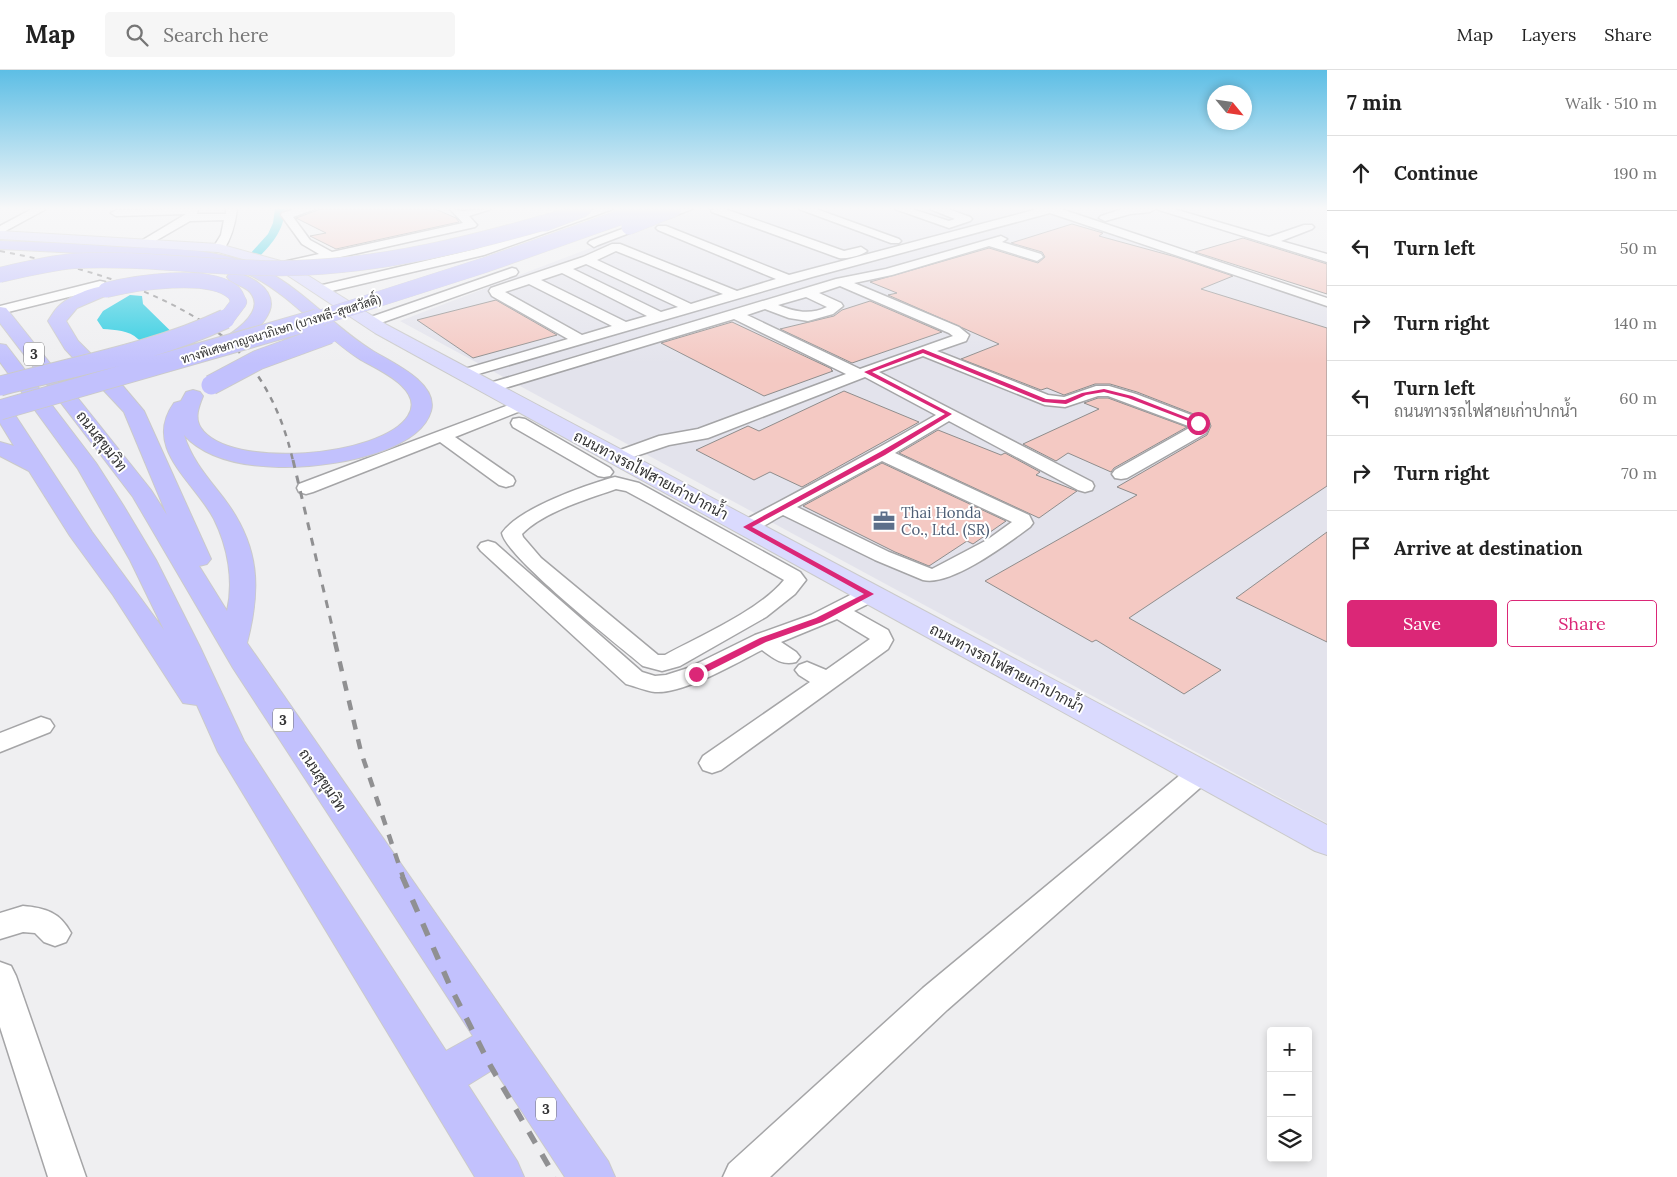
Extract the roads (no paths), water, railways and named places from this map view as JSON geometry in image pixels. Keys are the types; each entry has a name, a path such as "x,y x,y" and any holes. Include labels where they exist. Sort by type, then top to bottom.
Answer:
{"highway":[{"path":"29,261 286,273 381,266 410,261"},
{"path":"0,275 51,263 79,261"},
{"path":"131,261 292,268 382,261"},
{"path":"202,391 187,414 192,433 202,442 237,455 268,460 313,460 373,447 394,438 408,428 417,420 421,410 419,393 412,383 366,354 292,295 260,274 220,261"},
{"name":"ทางพิเศษกาญจนาภิเษก (บางพลี-สุขสวัสดิ์)","path":"2,396 328,305 468,261"},
{"name":"ทางพิเศษกาญจนาภิเษก (บางพลี-สุขสวัสดิ์)","path":"2,396 329,316 501,261"},
{"path":"233,643 245,596 238,554 225,518 182,458 172,432 176,412 202,391 258,360 536,261"},
{"path":"0,418 134,382 189,363 236,339 259,319 262,310 261,294 250,283 222,274 191,269"},
{"path":"2,396 146,348 195,333 227,318 239,302 235,292 227,288 197,281 138,283 103,288 66,307 60,312 57,321 78,351 126,400 134,411 150,454 195,550 218,615"},
{"name":"ถนนสุขุมวิท","path":"0,311 143,495 218,615 248,668 592,1177"},
{"name":"ถนนสุขุมวิท","path":"0,349 88,468 111,505 143,560 186,647 229,744 501,1177"},
{"path":"2,396 40,468 82,536 124,592 229,744"},
{"path":"2,396 34,427 86,508 103,538 124,592"},
{"path":"0,448 18,455 40,468"},
{"path":"440,1079 500,1042"}],"main road":[{"name":"ถนนทางรถไฟสายเก่าปากน้ำ","path":"274,261 370,322 489,388 520,414 582,438 611,465 746,527 1327,842"}],"street":[{"path":"283,266 309,261"},
{"path":"319,290 443,261"},
{"path":"370,322 529,272 562,268 585,261"},
{"path":"588,261 690,308"},
{"path":"650,261 736,295"},
{"path":"742,261 789,280"},
{"path":"463,374 861,261"},
{"path":"489,388 847,281 888,272 926,261"},
{"path":"1203,261 1327,302"},
{"path":"562,268 658,317"},
{"path":"529,272 625,327"},
{"path":"529,272 496,291 497,293 581,340"},
{"path":"847,281 964,322"},
{"path":"306,488 444,437 520,414 560,447 611,465 665,440 702,434 961,338 962,336 847,281"},
{"path":"0,311 103,288"},
{"path":"766,305 800,318 822,314 835,309 836,306 808,293"},
{"path":"735,314 949,414 1086,486"},
{"path":"923,351 1045,400 1066,402 1096,391 1109,392 1130,397 1201,425 1200,429 1121,474"},
{"path":"907,357 987,393"},
{"path":"746,527 882,454 949,414"},
{"path":"444,437 506,481"},
{"path":"560,447 582,438"},
{"path":"781,507 882,556 930,576 941,574 994,544 1023,523 1022,519 1016,516 882,454"},
{"path":"615,483 632,487 659,501 792,576 795,580 777,599 731,628 672,661 665,673 534,562 513,538 512,533 515,528 540,514 615,483"},
{"path":"488,547 634,678 646,683 665,673 696,674 763,640 839,611 870,594"},
{"path":"712,763 817,676 880,644 882,640 880,634 839,611"},
{"path":"763,640 788,657"},
{"path":"0,743 41,726"},
{"path":"742,1177 935,999 1200,773"},
{"path":"0,926 23,919 42,921 55,934"},
{"path":"0,976 68,1177"}],"water":[{"path":"130,295 142,296 143,304 191,351 159,359 134,336 122,331 103,329 97,320 103,311"}],"railway":[{"path":"47,261 128,285 200,320"},
{"path":"198,319 233,346 261,380 280,419 293,461"},
{"path":"293,460 336,643"},
{"path":"335,642 361,752 403,877"},
{"path":"402,876 450,986 490,1065 555,1177"}],"place":[{"name":"Thai Honda Co., Ltd. (SR)","path":"884,521"}]}
